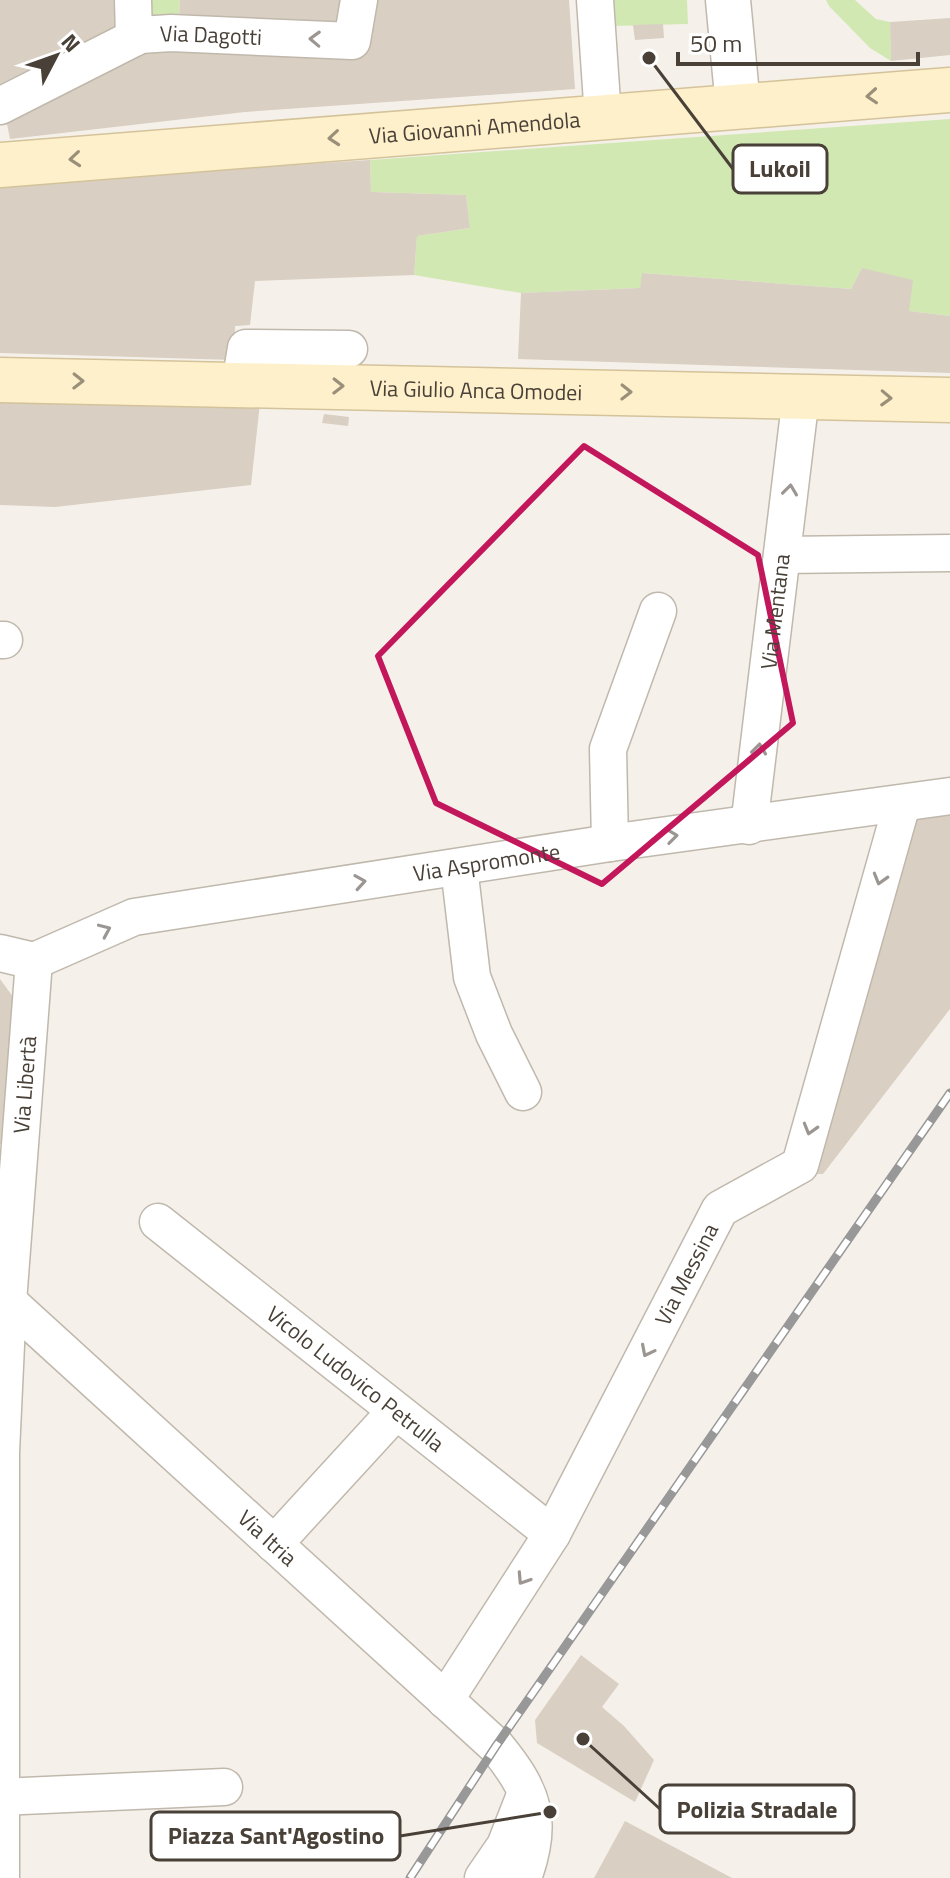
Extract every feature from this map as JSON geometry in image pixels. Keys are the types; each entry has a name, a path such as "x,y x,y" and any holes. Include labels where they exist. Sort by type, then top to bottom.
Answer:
{"main road":[{"name":"Via Giovanni Amendola","path":"0,165 950,90"},
{"name":"Via Giulio Anca Omodei","path":"0,380 950,400"}],"street":[{"path":"133,0 134,38"},
{"name":"Via Dagotti","path":"0,106 140,35 171,33 352,41 359,0"},
{"path":"595,0 603,117"},
{"path":"728,0 738,106"},
{"path":"240,384 246,348 349,349"},
{"name":"Via Mentana","path":"749,826 801,396"},
{"path":"782,555 950,553"},
{"path":"610,843 608,749 658,611"},
{"name":"Via Aspromonte","path":"17,957 134,917 610,843 950,796"},
{"name":"Via Messina","path":"445,1700 552,1534 720,1209 800,1165 902,804"},
{"path":"459,867 472,977 494,1034 523,1092"},
{"name":"Via Libertà","path":"1,1878 0,1452 17,957"},
{"name":"Vicolo Ludovico Petrulla","path":"158,1222 552,1534"},
{"name":"Via Itria","path":"4,1298 496,1746 527,1790 534,1819 532,1852 523,1878"},
{"path":"274,1544 396,1411"},
{"path":"1,1797 224,1787"},
{"path":"483,1878 505,1846 527,1790"}],"highlighted area":[{"path":"584,446 758,555 793,723 602,884 436,803 378,656"}],"green space":[{"path":"142,0 180,0 179,20 141,23"},
{"path":"613,0 687,0 688,24 614,26"},
{"path":"826,0 855,0 876,19 890,22 891,61 870,48"},
{"path":"950,119 950,316 909,311 862,268 851,289 643,273 640,288 521,293 414,275 417,236 470,228 466,195 371,192 370,160"}],"building":[{"path":"0,0 123,0 126,33 0,85"},
{"path":"180,0 344,0 342,31 179,20"},
{"path":"367,0 569,0 575,89 245,112 10,139 5,114 167,42 358,48"},
{"path":"950,18 950,55 891,61 890,22"},
{"path":"663,24 664,38 635,40 633,25"},
{"path":"370,160 371,192 466,195 470,228 417,236 414,275 255,281 250,325 235,326 234,360 0,353 0,184"},
{"path":"862,268 913,280 909,311 950,316 950,373 518,359 521,293 640,288 642,273 851,289"},
{"path":"0,393 260,403 251,485 55,507 0,505"},
{"path":"324,414 349,417 348,426 322,423"},
{"path":"950,811 950,1009 823,1174 810,1174 916,816"},
{"path":"0,979 16,1001 2,1144 0,1144"},
{"path":"581,1655 619,1684 602,1707 654,1760 635,1802 537,1743 535,1720"},
{"path":"625,1821 732,1878 594,1878"}],"railway":[{"path":"410,1878 496,1746 950,1093"}],"place":[{"name":"Lukoil","path":"649,58"},
{"name":"Polizia Stradale","path":"583,1739"},
{"name":"Piazza Sant'Agostino","path":"550,1812"}]}
